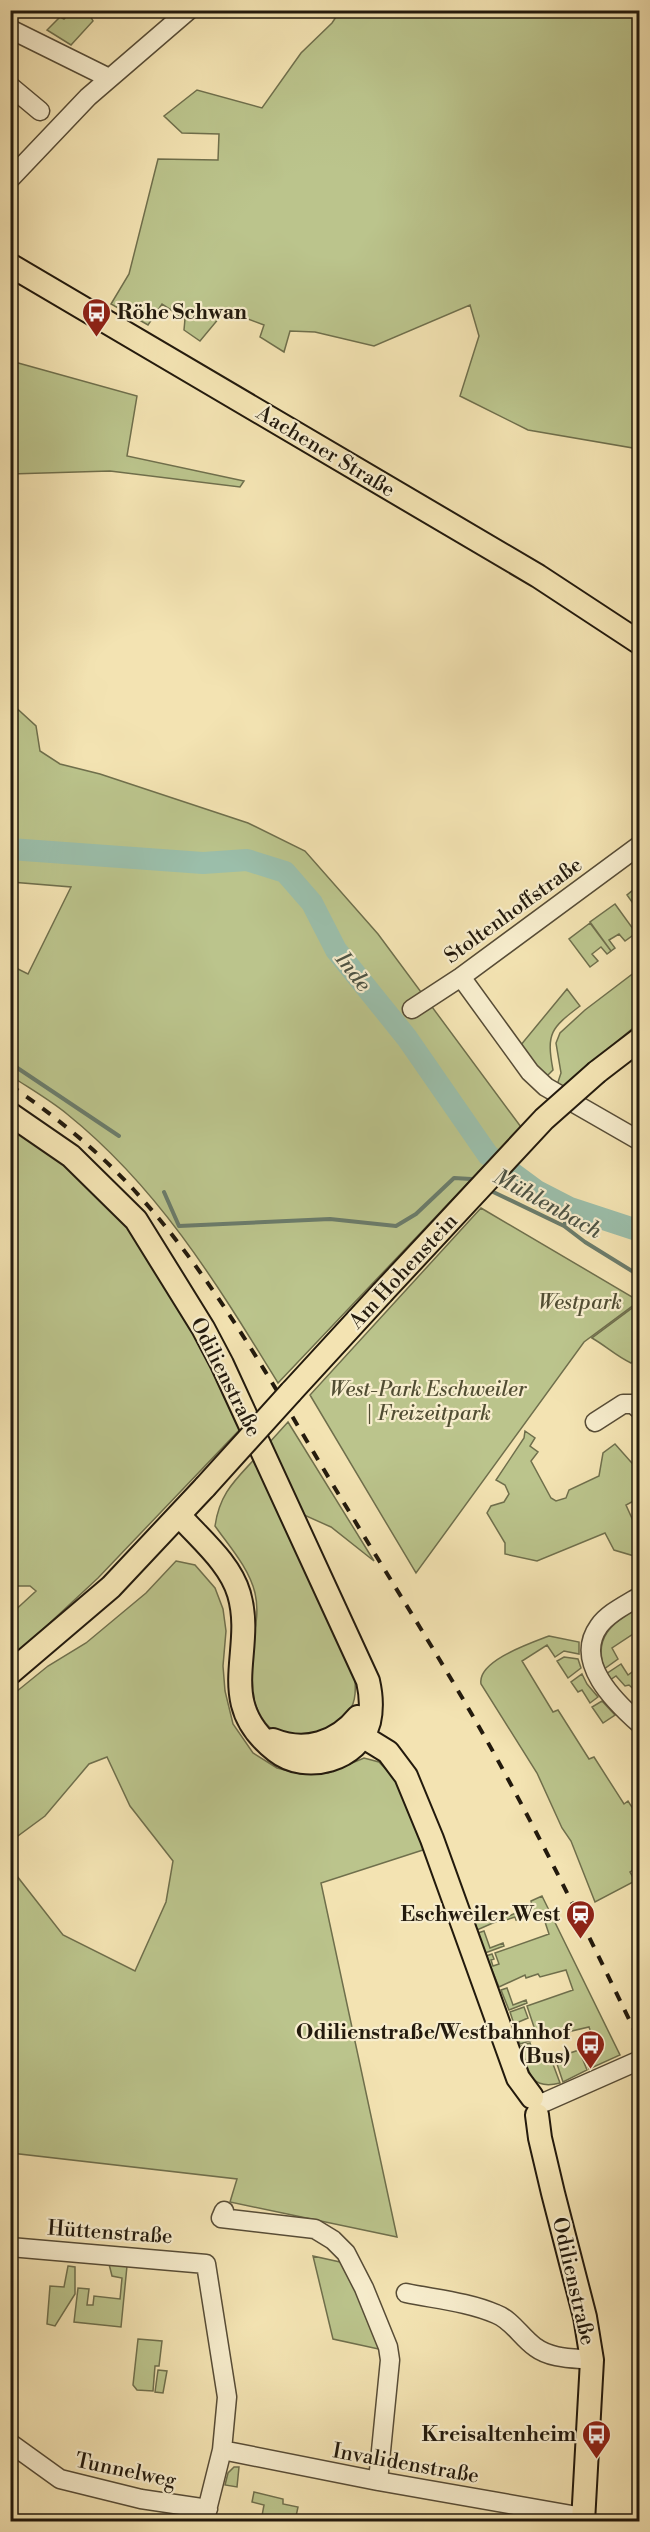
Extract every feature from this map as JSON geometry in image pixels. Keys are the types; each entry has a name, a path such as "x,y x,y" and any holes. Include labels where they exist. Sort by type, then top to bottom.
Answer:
{"main road":[{"name":"Aachener Straße","path":"10,265 538,576 639,643"},
{"name":"Am Hohenstein","path":"10,1673 111,1587 544,1119 597,1072 639,1039"},
{"name":"Odilienstraße","path":"10,1114 71,1156 136,1220 197,1318 222,1364 362,1665 370,1690 369,1722 356,1732 388,1752 406,1776 432,1839 518,2078 538,2105 540,2138 585,2317 592,2360 583,2519"},
{"path":"179,1515 228,1570 240,1596 242,1613 240,1685 243,1704 256,1731 276,1752 288,1759 302,1762 324,1762 336,1757 355,1746 356,1732"}],"street":[{"path":"10,179 109,78 189,10"},
{"path":"10,29 109,78"},
{"path":"10,86 40,111"},
{"name":"Stoltenhoffstraße","path":"412,1010 462,977 639,846"},
{"path":"462,977 530,1072 546,1088 639,1142"},
{"path":"595,1422 628,1403 633,1404 639,1410"},
{"path":"639,1596 618,1609 600,1625 593,1636 591,1647 592,1659 602,1683 615,1701 639,1724"},
{"path":"538,2105 639,2060"},
{"path":"224,2211 221,2218 315,2229 333,2240 346,2253 364,2288 388,2347 390,2360 378,2481"},
{"name":"Hüttenstraße","path":"10,2247 206,2264 227,2397 222,2450"},
{"path":"406,2293 484,2309 499,2315 545,2353 561,2358 592,2360"},
{"name":"Tunnelweg","path":"10,2443 60,2479 206,2515"},
{"path":"206,2515 222,2450"},
{"name":"Invalidenstraße","path":"222,2450 583,2519"}],"green space":[{"path":"72,11 92,11 89,14 93,21 71,45 47,30 60,17 64,19"},
{"path":"340,11 639,11 639,449 528,430 460,396 479,336 470,305 374,346 315,332 290,331 284,352 260,337 264,325 221,309 217,315 220,317 200,341 184,330 185,319 162,304 148,325 111,304 129,274 158,159 218,160 219,134 182,133 164,116 197,90 262,108 301,53 332,23"},
{"path":"11,361 137,396 127,456 244,481 240,487 110,471 11,474"},
{"path":"11,703 36,726 40,751 60,764 100,774 248,823 305,851 378,934 521,1127 278,1383 209,1274 184,1239 130,1173 67,1114 11,1076 10,965 28,974 71,887 11,882"},
{"path":"639,885 639,912 627,895"},
{"path":"615,904 636,933 625,941 619,934 609,940 615,948 611,951 590,922"},
{"path":"590,923 611,951 607,954 601,947 592,954 598,961 590,967 569,939"},
{"path":"639,969 639,1023 560,1089 557,1085 561,1073 556,1043 560,1033 585,1010"},
{"path":"567,989 580,1006 553,1032 550,1047 553,1070 548,1075 541,1073 520,1046"},
{"path":"11,1120 66,1161 129,1224 200,1329 245,1424 98,1578 11,1659 11,1614 36,1591 30,1586 11,1586"},
{"name":"West-Park Eschweiler | Freizeitpark","path":"481,1208 639,1301 584,1342 416,1573 310,1395"},
{"path":"639,1303 639,1355 631,1363 592,1338"},
{"path":"288,1422 374,1561 331,1527 304,1515 268,1444"},
{"path":"525,1431 535,1438 530,1446 538,1452 531,1461 551,1498 556,1501 566,1498 569,1490 599,1476 603,1453 615,1444 639,1471 639,1498 626,1505 639,1534 639,1566 634,1556 614,1550 605,1533 537,1561 505,1554 505,1543 487,1513 491,1506 504,1502 509,1494 505,1485 496,1480 524,1438"},
{"path":"259,1454 353,1667 355,1694 349,1712 312,1740 280,1734 265,1723 255,1705 250,1685 249,1666 257,1612 255,1593 243,1566 215,1526 225,1494"},
{"path":"176,1561 195,1565 215,1588 223,1609 226,1631 223,1666 225,1691 233,1724 253,1753 277,1768 301,1774 328,1773 364,1758 379,1762 402,1786 426,1849 321,1883 397,2237 230,2202 237,2179 11,2153 11,1873 13,1871 63,1935 135,1971 166,1902 173,1861 130,1806 107,1757 89,1764 45,1816 11,1841 11,1696 48,1666 86,1643 146,1593"},
{"path":"639,1606 639,1630 612,1648 618,1659 604,1669 601,1647 608,1631 621,1618"},
{"path":"549,1636 579,1642 579,1654 564,1651 555,1657 547,1645 522,1661 553,1712 558,1710 589,1759 594,1757 624,1804 628,1801 639,1818 639,1866 630,1872 635,1881 595,1902 571,1841 562,1828 537,1773 481,1684 482,1676 487,1668 496,1661 519,1648"},
{"path":"564,1657 578,1659 581,1668 568,1678 557,1661"},
{"path":"621,1664 628,1675 639,1667 639,1694 629,1685 625,1686 616,1676 610,1680 606,1674"},
{"path":"582,1674 598,1697 590,1703 582,1690 578,1692 571,1682"},
{"path":"602,1701 615,1715 603,1723 592,1707"},
{"path":"542,1896 620,2055 589,2069 583,2052 596,2048 589,2027 563,2033 562,2030 550,2034 548,2032 537,2036 527,2006 573,1990 566,1970 540,1977 538,1974 526,1978 525,1975 499,1987 486,1956 492,1954 493,1966 499,1964 495,1953 549,1934 542,1913 516,1920 515,1917 503,1921 502,1919 477,1930 472,1916 483,1913 485,1918 509,1916 532,1906 531,1901"},
{"path":"484,1931 490,1948 503,1943 504,1946 485,1953 478,1933"},
{"path":"507,1988 513,2005 526,2000 527,2003 509,2010 501,1990"},
{"path":"524,2007 528,2018 514,2024 510,2012"},
{"path":"525,2029 526,2032 533,2030 536,2039 520,2044 516,2031"},
{"path":"530,2043 537,2061 550,2056 560,2083 542,2084 532,2076 521,2046"},
{"path":"579,2050 587,2070 563,2082 555,2058"},
{"path":"313,2256 340,2262 346,2267 383,2350 333,2339"},
{"path":"109,2264 127,2266 121,2327 74,2322 78,2288 89,2289 87,2305 93,2305 94,2296 120,2299 122,2278 112,2276"},
{"path":"68,2266 75,2267 75,2294 55,2326 47,2324 50,2286 64,2287"},
{"path":"138,2339 162,2341 159,2366 155,2366 153,2391 137,2390 133,2385"},
{"path":"158,2370 167,2371 163,2393 155,2392"},
{"path":"234,2467 239,2467 237,2487 225,2485 228,2473"},
{"path":"254,2492 283,2499 283,2504 298,2507 295,2521 261,2521 264,2505 252,2502"}],"waterway":[{"name":"Inde","path":"10,849 203,863 247,860 285,872 312,903 336,950 407,1038 488,1155 537,1191 570,1208 640,1231"},
{"path":"10,1063 119,1136"},
{"path":"164,1192 179,1226 330,1219 396,1226 416,1214 454,1178 471,1179 476,1182"},
{"name":"Mühlenbach","path":"487,1189 564,1226 585,1242 640,1276"},
{"path":"564,1226 570,1208"}],"railway":[{"path":"10,1085 75,1134 120,1175 165,1226 222,1303 478,1725 552,1863 640,2042"}],"place":[{"name":"Röhe Schwan","path":"96,338"},
{"name":"Eschweiler West","path":"581,1940"},
{"name":"Odilienstraße/Westbahnhof (Bus)","path":"591,2070"},
{"name":"Kreisaltenheim","path":"597,2460"}],"park label":[{"name":"Westpark","path":"580,1302"}]}
